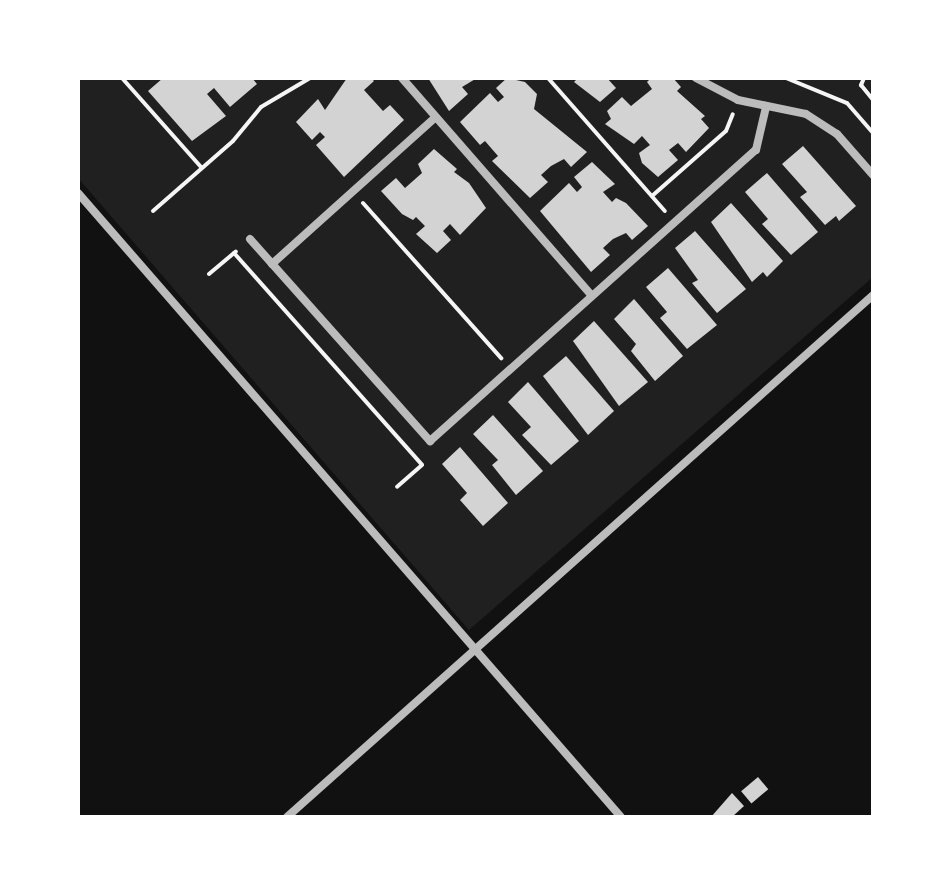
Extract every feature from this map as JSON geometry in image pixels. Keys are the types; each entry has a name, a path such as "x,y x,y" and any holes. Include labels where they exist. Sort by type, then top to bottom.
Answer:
{"street":[{"path":"402,78 592,296"},
{"path":"696,78 738,100 806,114 837,134 873,175"},
{"path":"250,239 430,441 756,150 766,107"},
{"path":"272,264 436,117"},
{"path":"78,193 621,817"},
{"path":"287,817 873,295"}],"path":[{"path":"122,78 202,168"},
{"path":"153,211 202,168 261,107 310,78"},
{"path":"548,78 675,223"},
{"path":"786,78 847,103 873,133"},
{"path":"802,84 809,78"},
{"path":"864,78 861,85 873,100"},
{"path":"652,196 726,131 738,100"},
{"path":"353,192 510,369"},
{"path":"209,274 250,239"},
{"path":"234,253 422,465 397,487"}],"shaded area":[{"path":"78,78 873,78 873,277 469,630 78,178"}],"building":[{"path":"163,78 252,78 257,84 230,107 214,88 207,94 226,116 192,141 148,91"},
{"path":"347,78 371,78 374,81 364,90 383,111 390,105 404,120 344,177 316,145 325,137 320,132 312,140 296,122 318,99 325,110"},
{"path":"428,78 477,78 462,87 468,94 449,111"},
{"path":"507,78 525,82 537,94 534,109 587,152 571,167 564,159 551,166 541,175 548,182 530,198 492,161 498,156 485,141 480,145 460,122 490,93 498,102 504,97 496,88"},
{"path":"578,78 607,78 616,88 600,102 574,82"},
{"path":"651,78 673,78 681,87 677,91 705,116 701,119 709,128 686,152 678,143 669,150 678,160 658,177 642,163 639,153 650,145 642,136 634,144 605,124 611,119 607,111 622,97 631,106 652,89 647,82"},
{"path":"803,146 856,206 839,221 836,216 825,225 800,197 807,192 782,164"},
{"path":"434,149 457,169 454,172 469,183 486,208 460,235 450,224 443,231 451,240 437,253 416,234 425,226 416,217 413,220 402,214 381,191 396,178 405,188 422,173 418,164"},
{"path":"592,162 615,184 603,192 612,202 616,198 626,203 648,226 632,240 626,233 613,239 603,248 610,255 591,272 540,211 569,183 577,192 582,187 574,177"},
{"path":"767,173 818,232 791,255 762,224 768,219 745,192"},
{"path":"731,203 783,261 767,277 763,272 752,282 711,222"},
{"path":"695,231 746,289 717,313 692,283 698,280 675,248"},
{"path":"668,268 717,325 687,349 660,318 667,312 646,287"},
{"path":"634,299 683,356 655,381 631,351 636,344 614,319"},
{"path":"594,321 648,382 619,406 573,341"},
{"path":"566,356 614,411 588,435 543,376"},
{"path":"528,382 579,441 551,465 522,435 531,427 508,402"},
{"path":"493,415 543,471 516,495 492,465 498,460 473,434"},
{"path":"460,447 508,503 483,526 460,500 467,493 442,464"},
{"path":"758,777 768,789 751,803 741,791"},
{"path":"732,793 744,806 732,817 711,817"}]}
